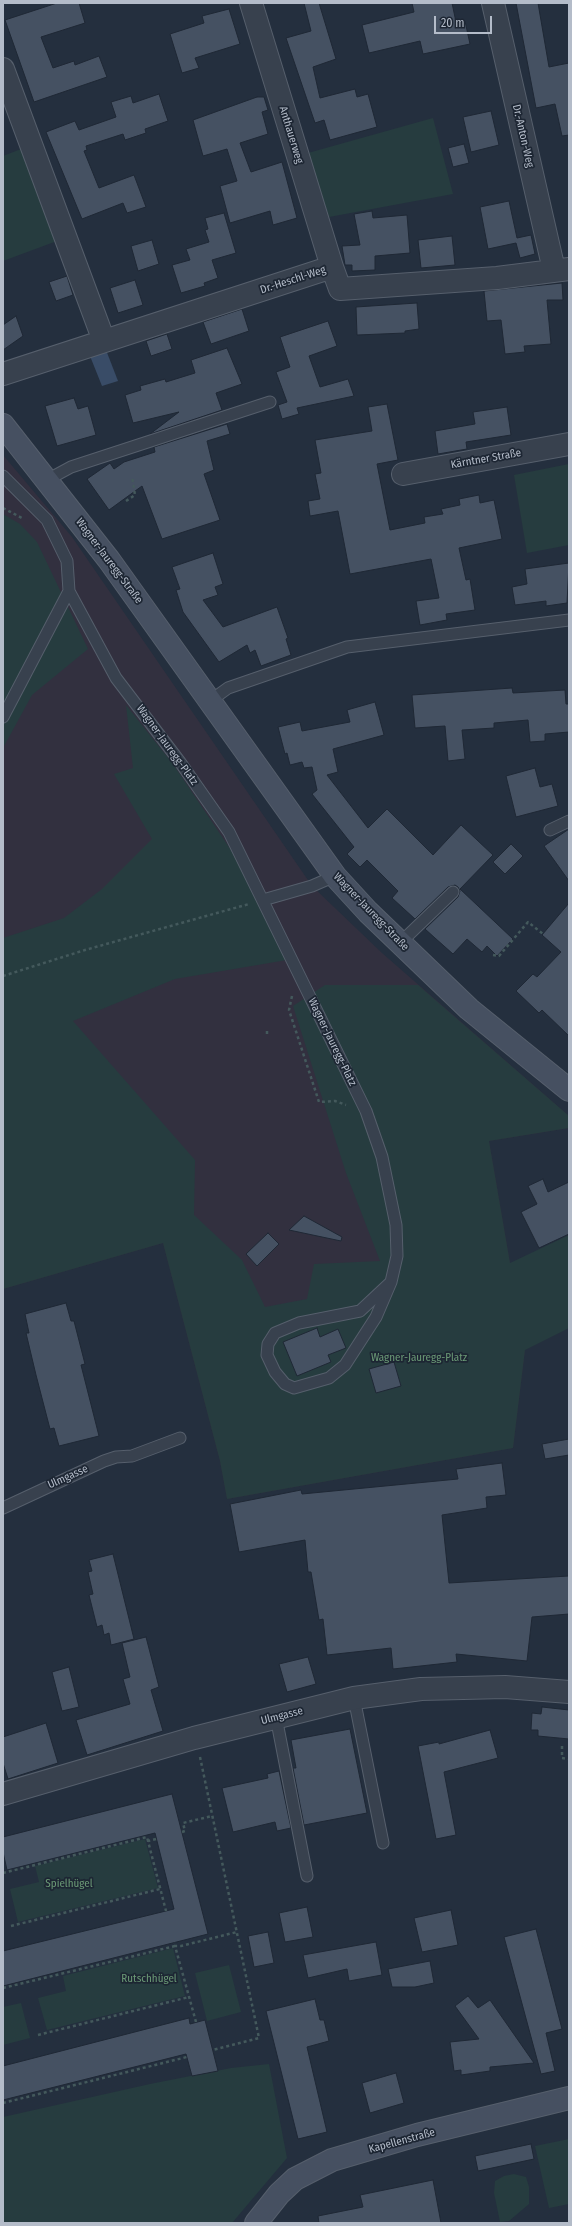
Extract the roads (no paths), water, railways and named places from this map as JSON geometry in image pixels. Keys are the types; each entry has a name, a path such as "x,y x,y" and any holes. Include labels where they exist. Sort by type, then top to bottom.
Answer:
{"main road":[{"name":"Wagner-Jauregg-Straße","path":"3,425 109,560 335,876 368,912 469,1009 569,1090"},
{"name":"Kapellenstraße","path":"256,2223 279,2194 295,2179 332,2160 417,2135 446,2130 569,2098"}],"street":[{"name":"Anthauerweg","path":"250,3 332,267"},
{"name":"Dr.-Anton-Weg","path":"493,3 562,269"},
{"path":"3,69 104,341"},
{"name":"Dr.-Heschl-Weg","path":"3,374 332,267 340,289 497,278 562,269"},
{"name":"Kärntner Straße","path":"403,474 569,444"},
{"name":"Ulmgasse","path":"3,1794 276,1717 354,1698 421,1688 505,1686 569,1692"}],"lane":[{"path":"47,480 70,466 270,402"},
{"name":"Wagner-Jauregg-Platz","path":"3,476 47,520 67,561 69,591 116,678 180,762 229,832 366,1111 382,1156 396,1225 396,1256 391,1282 376,1317 345,1365 329,1378 294,1388 285,1384 275,1372 267,1355 268,1344 276,1333 299,1324 360,1311 391,1282"},
{"path":"3,718 69,591"},
{"path":"210,701 228,688 347,647 569,620"},
{"path":"550,830 569,821"},
{"path":"263,900 312,886 335,876"},
{"path":"400,943 453,892"},
{"name":"Ulmgasse","path":"3,1508 104,1461 116,1457 132,1456 180,1438"},
{"path":"354,1698 383,1843"},
{"path":"276,1717 307,1876"}],"water":[{"path":"106,350 118,381 102,386 90,356"}],"park label":[{"name":"Spielhügel","path":"69,1884"},
{"name":"Rutschhügel","path":"149,1979"}]}
